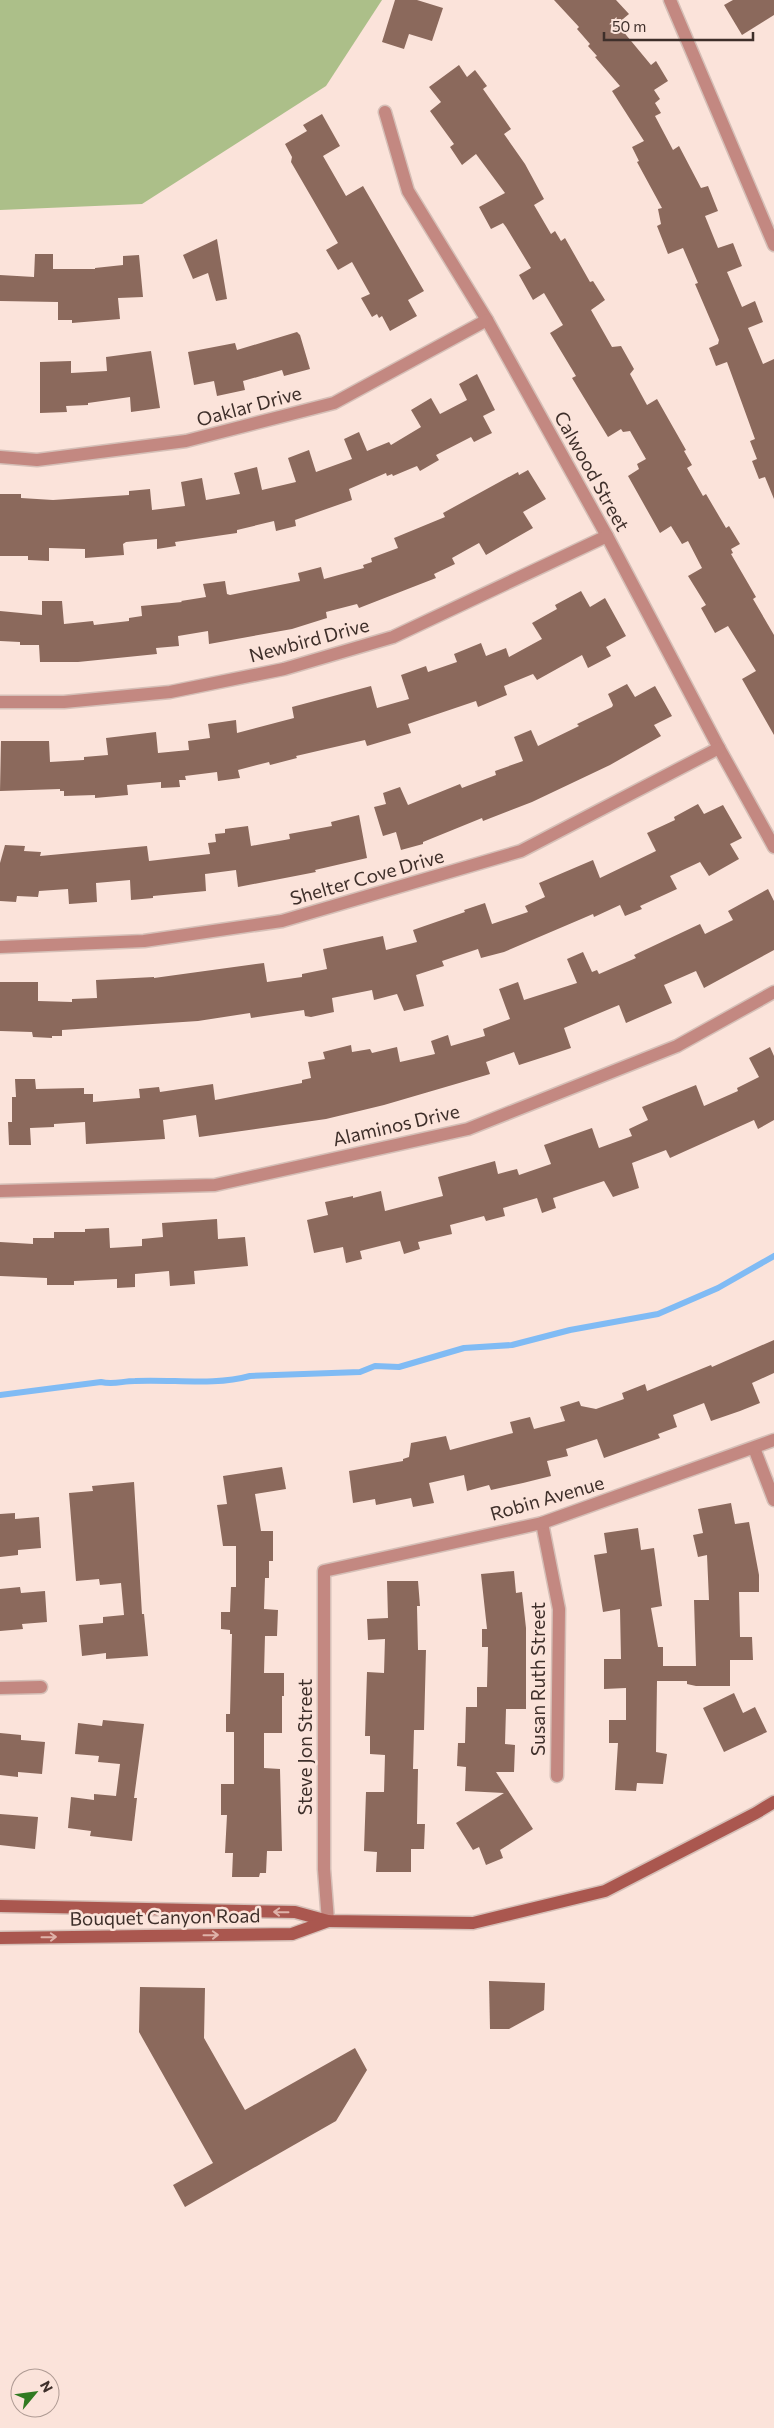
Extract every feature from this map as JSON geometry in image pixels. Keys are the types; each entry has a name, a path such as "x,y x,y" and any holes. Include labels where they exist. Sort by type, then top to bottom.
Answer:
{"main road":[{"name":"Bouquet Canyon Road","path":"0,1906 295,1912 328,1921 473,1923 606,1891 774,1802"},
{"name":"Bouquet Canyon Road","path":"0,1938 292,1934 328,1921"}],"street":[{"path":"670,0 769,220 774,245"},
{"name":"Calwood Street","path":"385,112 408,190 488,320 607,536 718,748 774,847"},
{"name":"Oaklar Drive","path":"0,458 37,460 186,441 334,403 488,320"},
{"name":"Newbird Drive","path":"0,702 64,702 170,692 284,669 393,637 607,536"},
{"name":"Shelter Cove Drive","path":"0,947 144,941 282,921 521,851 718,748"},
{"name":"Alaminos Drive","path":"0,1191 214,1185 468,1128 677,1046 774,992"},
{"name":"Robin Avenue","path":"324,1571 542,1523 774,1440"},
{"path":"754,1448 774,1500"},
{"name":"Susan Ruth Street","path":"542,1523 560,1609 557,1776"},
{"name":"Steve Jon Street","path":"324,1571 324,1869 328,1921"},
{"path":"0,1688 41,1687"}],"green space":[{"path":"0,0 382,0 326,86 142,204 0,210"}],"building":[{"path":"395,0 417,0 443,8 432,41 409,34 404,49 382,42"},
{"path":"554,0 616,0 629,14 617,24 651,65 656,61 668,81 654,90 660,99 655,103 661,113 655,116 673,150 679,146 701,188 708,186 718,211 705,216 718,248 733,243 742,266 727,272 742,307 755,301 763,322 748,328 763,364 774,359 774,499 765,477 759,479 752,461 757,459 750,441 755,439 727,362 716,366 709,348 718,344 719,340 695,284 698,283 683,248 668,254 657,226 661,224 658,209 662,208 637,162 639,161 632,147 644,141 612,91 620,86 595,57 597,56 588,46 590,44 577,29 579,27"},
{"path":"733,0 774,0 774,15 742,35 724,5"},
{"path":"459,65 467,77 475,70 487,86 483,89 511,129 504,134 525,164 544,199 534,205 551,234 555,231 561,241 565,238 590,282 593,281 605,300 591,310 612,347 621,346 634,369 630,374 647,405 657,399 686,450 684,451 692,465 687,468 703,496 706,494 726,528 729,526 740,544 731,549 733,553 731,554 756,597 753,599 774,635 774,735 742,679 756,671 728,626 715,633 701,608 706,605 688,576 702,568 688,541 682,544 671,526 660,533 628,476 639,469 637,464 646,459 630,431 623,432 621,429 608,437 572,378 576,376 550,333 563,325 544,293 533,300 519,275 531,268 506,227 503,223 491,229 479,207 505,193 476,154 462,165 450,147 454,144 430,111 441,102 429,87"},
{"path":"322,114 340,146 323,156 346,196 363,186 424,291 408,300 417,316 390,331 382,316 379,318 377,314 372,317 361,298 370,294 352,262 338,270 326,250 338,243 291,162 292,157 285,144 307,131 303,125"},
{"path":"217,239 227,299 216,301 208,273 193,279 183,255"},
{"path":"35,254 53,254 53,269 95,269 123,265 123,256 139,255 143,297 118,298 120,319 72,323 72,320 58,320 58,302 0,301 0,275 34,277"},
{"path":"297,332 300,335 310,369 284,376 282,370 243,381 245,390 217,396 214,381 194,385 188,352 235,343 237,350"},
{"path":"151,351 160,408 131,412 130,397 88,403 88,405 66,406 67,412 40,413 40,362 71,361 71,373 107,371 106,357"},
{"path":"477,374 495,410 483,416 492,433 474,442 471,437 436,455 439,460 420,471 417,466 393,476 392,474 387,476 386,473 349,489 352,500 295,520 296,526 276,531 274,521 237,530 237,533 175,542 176,546 157,549 157,539 126,542 123,544 124,555 85,558 85,549 49,548 49,561 28,560 28,556 0,556 0,494 21,494 21,498 53,500 129,495 129,491 150,489 152,510 185,506 181,482 202,478 206,500 240,494 234,473 257,467 262,490 296,482 288,458 309,450 316,472 352,459 344,439 359,432 367,451 389,442 391,445 421,427 411,410 431,398 440,414 467,400 459,384"},
{"path":"528,470 546,499 523,512 533,528 486,555 479,543 452,558 455,564 434,574 436,578 359,608 357,604 326,612 327,618 292,629 209,644 208,631 178,636 179,646 156,648 157,654 78,662 40,662 39,645 20,645 20,642 0,641 0,611 42,615 42,601 62,601 64,624 93,621 94,625 129,621 129,618 142,616 141,606 182,602 206,597 203,584 225,581 227,594 230,595 300,581 298,573 321,567 324,579 364,568 363,565 372,562 371,558 398,548 394,538 445,517 443,513 518,472 519,475"},
{"path":"581,591 590,607 605,598 626,636 606,647 611,656 588,668 582,655 537,680 533,674 504,686 507,695 478,707 476,701 408,724 411,733 367,746 365,740 296,756 297,758 270,765 269,762 238,770 240,778 218,781 217,772 185,776 186,780 179,780 180,787 161,788 161,782 127,785 128,795 95,798 95,795 64,796 64,791 60,791 60,789 0,791 1,741 49,741 50,762 84,760 84,757 108,755 106,738 156,732 158,753 189,750 188,741 210,738 208,724 236,720 237,733 294,718 292,707 371,686 377,708 409,699 401,675 426,666 428,672 457,662 454,654 481,643 486,656 506,648 509,657 542,639 532,623 557,609 555,605"},
{"path":"627,684 635,697 655,686 672,716 654,725 661,736 610,765 532,802 483,821 482,818 423,842 423,844 401,850 396,832 383,836 374,807 386,804 383,793 400,787 408,805 460,784 462,788 496,775 495,771 523,761 514,737 531,730 538,746 612,707 613,705 608,694"},
{"path":"698,804 704,814 723,805 742,838 730,844 739,859 709,876 700,862 670,876 677,889 640,906 642,909 625,916 620,905 594,917 593,914 504,952 481,958 478,949 442,961 444,966 416,975 424,1006 404,1011 397,994 374,1000 372,990 332,998 334,1012 311,1017 305,1016 304,1010 251,1018 250,1013 198,1021 62,1030 62,1036 52,1036 52,1038 33,1037 32,1032 0,1031 0,982 38,982 38,1001 72,1002 72,999 97,998 96,980 154,978 264,963 267,982 302,977 302,974 327,969 323,949 383,936 386,950 417,942 413,930 485,903 492,924 528,912 525,906 545,897 539,883 593,860 600,878 656,851 647,833 675,820 674,817"},
{"path":"359,815 367,858 315,870 316,872 238,887 236,870 205,874 206,891 153,896 153,898 131,900 130,880 96,883 97,902 69,904 68,889 39,891 38,897 17,896 16,902 0,901 0,863 5,845 25,846 24,851 41,852 40,856 147,846 149,861 210,854 208,843 216,842 215,834 225,833 225,829 248,826 251,846 290,839 289,834 332,826 331,822"},
{"path":"768,889 774,901 774,950 704,988 696,971 664,985 672,1003 626,1023 619,1005 564,1028 571,1048 519,1065 514,1052 486,1062 490,1074 384,1105 326,1119 199,1137 196,1115 163,1120 165,1139 86,1144 85,1122 54,1124 54,1127 30,1128 31,1145 9,1145 8,1122 12,1122 12,1097 16,1097 15,1079 35,1079 36,1089 84,1088 84,1094 93,1094 93,1102 140,1098 139,1089 159,1087 160,1092 213,1084 215,1100 302,1083 302,1080 311,1078 308,1062 325,1059 323,1052 351,1045 352,1052 370,1049 372,1053 397,1047 400,1062 435,1054 431,1041 448,1035 451,1046 485,1036 483,1029 510,1019 499,989 518,982 524,1000 577,983 567,959 583,952 592,972 597,970 599,974 636,958 634,955 700,924 705,934 733,920 728,911"},
{"path":"770,1047 774,1056 774,1120 758,1129 754,1120 670,1158 666,1150 632,1163 639,1188 613,1197 604,1181 553,1198 556,1208 542,1213 537,1198 503,1208 505,1216 486,1221 484,1216 450,1225 452,1234 418,1242 420,1249 404,1254 400,1241 360,1251 362,1259 346,1263 343,1247 314,1253 307,1220 328,1215 325,1202 381,1191 385,1211 443,1196 438,1177 495,1161 498,1174 517,1169 519,1175 551,1164 544,1145 592,1128 599,1148 632,1136 629,1129 648,1120 642,1107 696,1085 704,1106 738,1091 737,1088 759,1077 749,1058"},
{"path":"217,1219 218,1239 245,1237 248,1266 194,1271 195,1284 170,1286 169,1271 135,1274 135,1287 117,1288 117,1279 74,1281 74,1285 47,1285 47,1278 0,1276 0,1242 33,1244 33,1238 54,1238 54,1232 85,1232 85,1229 109,1228 110,1248 142,1246 142,1239 163,1237 162,1223"},
{"path":"774,1340 774,1373 752,1383 760,1403 740,1411 711,1421 704,1403 673,1415 677,1427 658,1434 660,1438 604,1458 597,1439 566,1449 568,1456 547,1461 551,1476 523,1483 491,1490 489,1485 467,1491 464,1475 429,1483 434,1503 413,1507 411,1498 376,1505 375,1499 353,1503 349,1471 403,1461 403,1459 409,1457 411,1443 446,1436 450,1450 513,1433 510,1422 530,1417 534,1429 565,1421 560,1407 579,1401 581,1406 596,1409 624,1399 622,1393 645,1384 647,1391 711,1365 712,1367"},
{"path":"282,1467 286,1489 255,1494 261,1531 273,1531 273,1561 269,1561 269,1578 265,1578 264,1609 278,1610 277,1636 265,1636 264,1673 284,1673 282,1733 264,1733 264,1768 280,1769 282,1851 267,1851 266,1873 260,1873 259,1877 232,1877 233,1853 225,1853 227,1815 221,1815 221,1784 234,1784 234,1732 226,1732 226,1714 230,1714 232,1634 230,1634 230,1630 221,1629 221,1612 230,1612 231,1587 236,1587 236,1546 223,1546 217,1505 227,1504 223,1476"},
{"path":"134,1482 142,1614 144,1614 148,1656 106,1659 106,1653 82,1656 79,1625 103,1623 103,1617 124,1615 121,1583 100,1585 99,1579 76,1581 69,1493 93,1491 92,1486"},
{"path":"731,1503 735,1524 749,1522 759,1575 759,1592 739,1592 740,1637 752,1637 753,1660 730,1660 730,1686 696,1686 687,1684 687,1681 657,1681 656,1752 667,1754 663,1784 637,1783 636,1791 615,1790 618,1743 609,1743 609,1720 626,1720 626,1688 604,1689 604,1659 621,1659 620,1609 603,1612 594,1555 607,1553 604,1533 638,1528 641,1550 654,1548 662,1606 651,1608 658,1647 663,1647 663,1666 696,1666 694,1600 709,1600 707,1555 698,1557 693,1535 703,1533 698,1509"},
{"path":"15,1513 15,1519 39,1517 41,1548 18,1550 18,1555 0,1557 0,1514"},
{"path":"514,1571 516,1593 522,1592 526,1628 526,1709 506,1709 505,1744 515,1745 514,1772 496,1772 533,1829 500,1850 503,1858 486,1865 479,1847 473,1850 456,1823 504,1793 465,1791 466,1767 457,1766 458,1743 465,1743 466,1707 477,1707 477,1687 487,1687 488,1647 482,1647 482,1629 487,1629 481,1574"},
{"path":"387,1581 418,1581 420,1606 417,1606 418,1650 426,1650 424,1730 414,1730 413,1769 418,1769 417,1824 425,1824 424,1849 411,1849 411,1872 376,1872 377,1852 364,1851 366,1792 384,1792 385,1755 370,1754 370,1736 365,1736 367,1672 384,1673 385,1639 368,1640 367,1619 388,1618"},
{"path":"20,1587 21,1593 45,1591 47,1622 22,1624 23,1629 0,1631 0,1589"},
{"path":"734,1693 743,1713 755,1707 767,1732 724,1752 703,1708"},
{"path":"103,1720 144,1724 134,1798 137,1798 132,1841 90,1836 91,1831 68,1828 71,1797 94,1800 94,1794 116,1796 120,1764 98,1762 99,1756 75,1754 78,1723 102,1726"},
{"path":"0,1733 21,1735 21,1740 45,1742 42,1774 18,1772 18,1777 0,1775"},
{"path":"0,1814 38,1817 35,1849 0,1845"},
{"path":"489,1981 545,1983 544,2010 509,2029 490,2029"},
{"path":"140,1987 205,1988 204,2038 245,2110 355,2048 367,2070 336,2121 185,2207 173,2185 213,2163 139,2032"}],"waterway":[{"path":"0,1395 101,1382 222,1381 250,1376 360,1372 375,1366 399,1367 464,1348 512,1345 570,1330 658,1314 718,1288 774,1256"}]}
